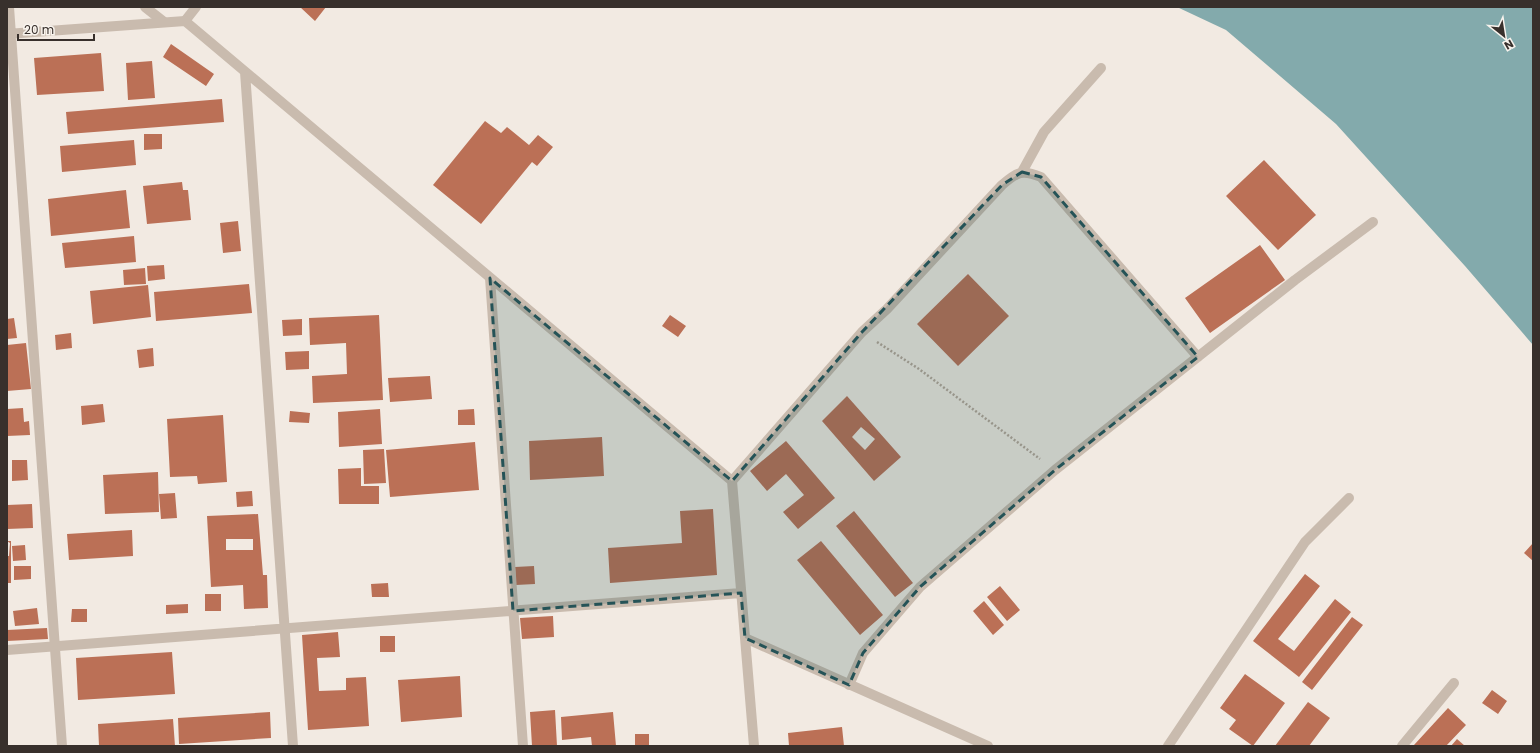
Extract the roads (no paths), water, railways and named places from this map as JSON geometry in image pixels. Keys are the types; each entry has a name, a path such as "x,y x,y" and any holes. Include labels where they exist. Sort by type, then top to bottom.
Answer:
{"street":[{"path":"9,7 9,34 62,746"},
{"path":"145,7 164,22"},
{"path":"185,21 196,7"},
{"path":"9,34 185,21 732,481 754,746"},
{"path":"732,481 862,332 887,309 1002,185 1022,172 1044,132 1101,68"},
{"path":"245,72 293,746"},
{"path":"1022,172 1030,172 1041,177 1198,357"},
{"path":"849,685 863,653 920,587 1055,470 1295,280 1373,222"},
{"path":"490,278 523,746"},
{"path":"1168,746 1305,542 1349,498"},
{"path":"7,650 741,593"},
{"path":"745,638 988,746"},
{"path":"1402,746 1454,683"}],"water":[{"path":"1177,7 1533,7 1533,345 1465,266 1336,124 1226,30"}]}
